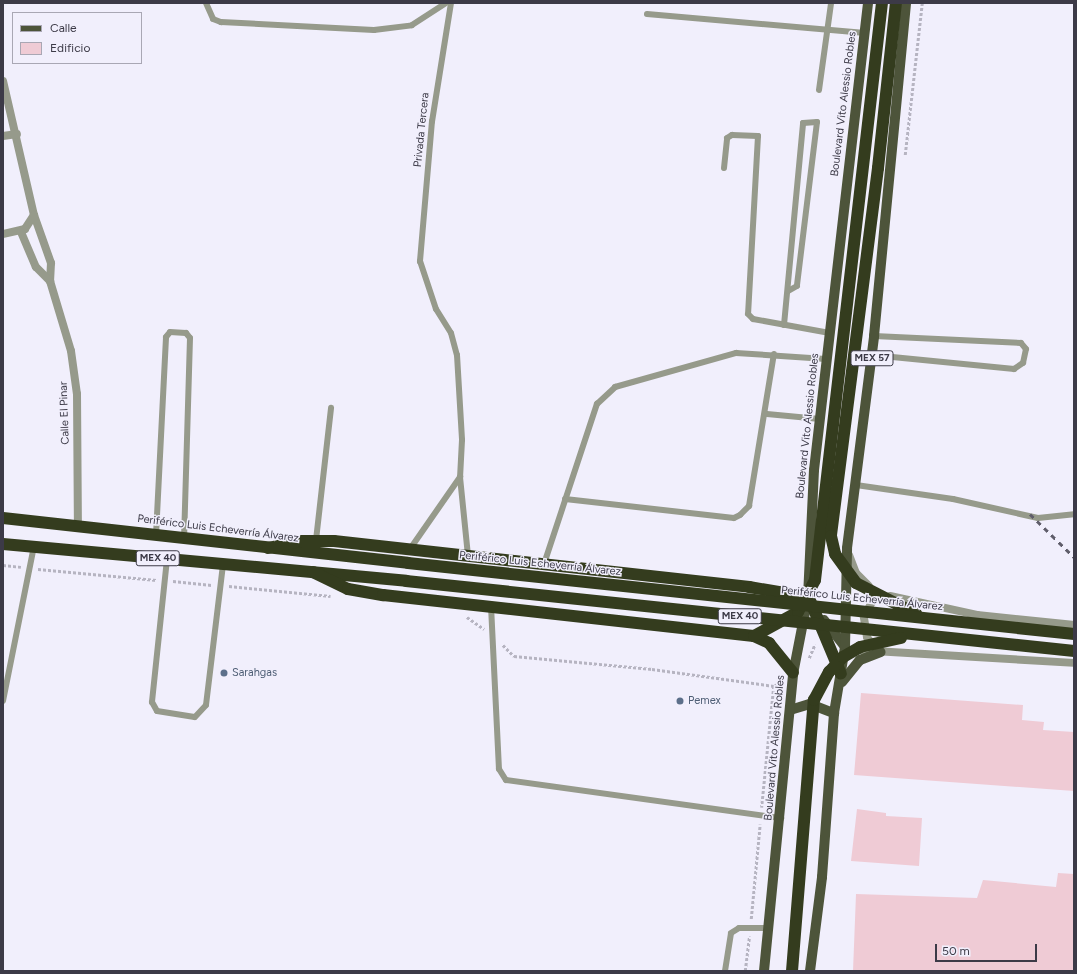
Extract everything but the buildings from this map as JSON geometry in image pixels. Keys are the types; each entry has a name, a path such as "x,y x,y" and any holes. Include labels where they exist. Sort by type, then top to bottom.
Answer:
{"highway":[{"path":"754,636 784,622 808,597 818,563 882,3"},
{"path":"896,3 878,168 831,536 835,554 856,583 928,620"},
{"name":"Periférico Luis Echeverría Álvarez","path":"3,518 78,525 184,539 408,564 928,620 1074,634"},
{"path":"268,548 316,540 544,564 749,588 808,597"},
{"name":"MEX 40","path":"3,544 406,581 925,636 1074,650"},
{"path":"313,572 348,589 754,636 769,644 793,673"},
{"path":"749,588 757,595 763,611 760,627 754,636"},
{"path":"808,597 841,674"},
{"path":"792,971 814,700 829,672 843,657 860,647 925,636"}],"main road":[{"name":"Boulevard Vito Alessio Robles","path":"764,971 782,818 793,673 808,597 814,470 868,3"},
{"name":"MEX 57","path":"834,713 845,647 847,548 872,356 906,3"},
{"path":"808,597 845,647"},
{"path":"838,689 855,665 881,652"},
{"path":"790,710 810,704 834,713 822,877 810,971"}],"street":[{"name":"Calle El Pinar","path":"3,81 17,134 34,215 51,263 50,281 71,351 77,394 78,525"},
{"path":"3,136 17,134"},
{"path":"3,234 20,232 29,226 34,215"},
{"name":"Calle El Pinar","path":"20,232 36,267 50,281"},
{"path":"847,548 856,572 882,594 977,615 1074,625"},
{"path":"881,652 872,646 864,627 868,607 882,594"},
{"path":"845,647 881,652 1074,663"}],"lane":[{"path":"206,3 213,19 221,22 374,30 412,25 446,3"},
{"name":"Privada Tercera","path":"450,3 432,121 420,261 436,309 451,334 458,355 462,440 460,476"},
{"path":"819,90 831,3"},
{"path":"647,14 865,33"},
{"path":"784,325 803,123 817,122 797,286 788,291"},
{"path":"724,168 727,138 732,135 758,136 747,311 753,318 830,333"},
{"path":"156,535 166,338 170,332 186,333 190,338 184,539"},
{"path":"872,356 1014,368 1023,363 1026,349 1021,343 874,336"},
{"path":"565,499 734,518 749,506 767,414 774,354"},
{"path":"544,564 597,404 615,387 722,356 774,354 826,359"},
{"path":"316,540 330,408"},
{"path":"767,414 820,419"},
{"path":"409,549 460,476"},
{"path":"460,476 468,556"},
{"path":"856,485 953,499 1038,518 1074,514"},
{"path":"3,701 34,546"},
{"path":"167,559 152,702 158,711 195,717 206,705 223,564"},
{"path":"491,606 499,769 506,780 782,818"},
{"path":"725,971 731,933 740,928 770,928"}],"railway":[{"path":"1030,514 1074,557"}],"place":[{"name":"Sarahgas","path":"224,673"},
{"name":"Pemex","path":"680,701"}]}
